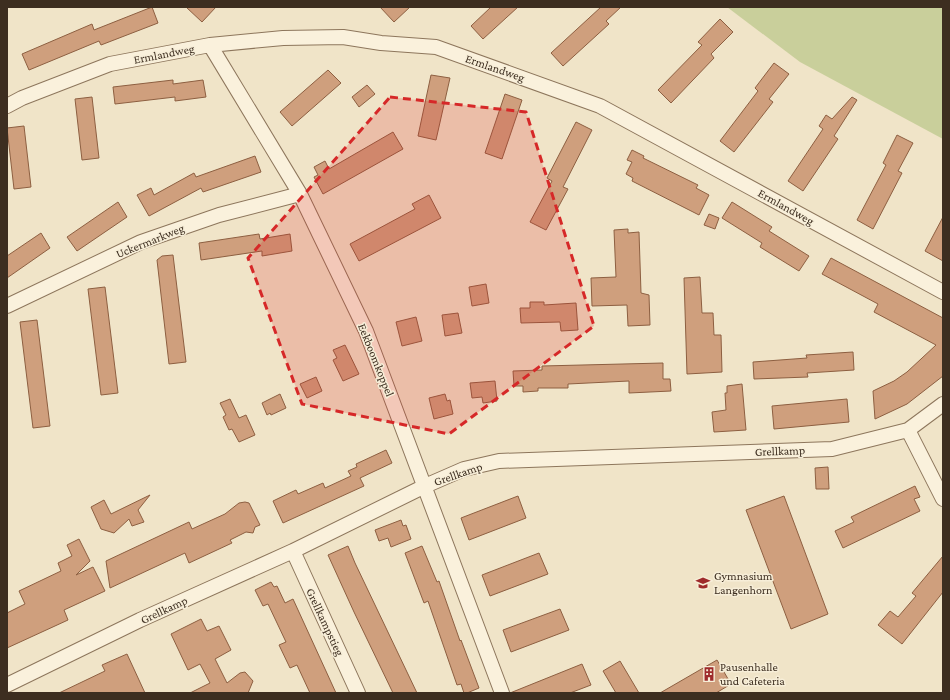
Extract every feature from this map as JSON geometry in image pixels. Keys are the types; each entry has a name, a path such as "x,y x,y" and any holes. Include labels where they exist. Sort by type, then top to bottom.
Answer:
{"street":[{"name":"Ermlandweg","path":"7,106 22,98 110,64 210,46 283,38 343,37 381,43 436,47 600,106 943,292"},
{"name":"Eekboomkoppel","path":"210,46 300,194 366,331 502,693"},
{"name":"Uckermarkweg","path":"7,306 141,242 219,215 300,194"},
{"name":"Grellkamp","path":"7,685 140,620 292,551 425,486 464,470 499,461 832,449 908,430 943,404"},
{"path":"908,430 943,499"},
{"name":"Grellkampstieg","path":"292,551 358,693"}],"highlighted area":[{"path":"390,97 526,112 594,326 449,434 302,404 248,258"}],"green space":[{"path":"727,7 943,7 943,139 800,62"}],"building":[{"path":"152,7 158,23 101,45 99,41 29,70 22,54 92,24 94,30"},
{"path":"186,7 216,7 202,22"},
{"path":"380,7 410,7 394,22"},
{"path":"491,7 518,7 483,39 471,26"},
{"path":"601,7 621,7 606,21 609,24 563,66 551,53"},
{"path":"720,19 733,32 711,54 714,58 671,103 658,90 702,45 698,42"},
{"path":"774,63 789,74 769,99 773,102 734,152 720,141 758,91 755,88"},
{"path":"328,70 341,83 292,126 280,112"},
{"path":"431,75 450,78 436,140 418,136"},
{"path":"173,80 173,84 203,80 206,97 175,101 175,97 115,104 113,87"},
{"path":"367,85 375,94 359,107 352,97"},
{"path":"505,94 522,100 502,159 485,153"},
{"path":"92,97 99,158 82,160 75,99"},
{"path":"852,97 857,100 834,136 838,139 803,191 788,181 823,129 819,126 826,115 832,119"},
{"path":"576,122 592,130 563,187 568,189 546,230 530,222 552,181 547,178"},
{"path":"24,126 31,187 14,189 7,128"},
{"path":"393,132 403,149 323,194 314,177 318,175 314,167 325,161 329,169"},
{"path":"897,135 913,143 898,171 902,173 873,229 857,220 886,165 883,163"},
{"path":"632,150 644,156 643,158 698,185 696,188 709,195 699,215 632,181 633,178 626,174 632,162 627,160"},
{"path":"255,156 261,172 203,192 201,188 149,216 137,195 151,188 154,195 194,173 196,177"},
{"path":"429,195 441,218 359,261 350,244 415,209 412,204"},
{"path":"118,202 127,217 77,251 67,237"},
{"path":"732,202 772,227 769,231 809,256 799,271 760,247 762,243 722,218"},
{"path":"709,214 719,218 715,229 704,225"},
{"path":"943,217 943,261 925,251"},
{"path":"628,229 628,233 639,232 641,293 649,295 650,325 628,326 627,305 592,306 591,278 616,277 614,230"},
{"path":"41,233 50,248 7,278 7,256"},
{"path":"259,234 260,239 290,234 292,251 262,256 262,251 201,260 199,243"},
{"path":"173,255 186,362 169,364 157,260 162,256"},
{"path":"831,258 943,318 943,376 907,404 875,419 873,391 894,381 907,372 936,345 874,312 878,304 822,274"},
{"path":"700,277 702,313 713,313 714,335 721,335 722,372 687,374 684,278"},
{"path":"486,284 489,303 472,306 469,287"},
{"path":"105,287 118,393 101,395 88,289"},
{"path":"530,302 544,302 544,305 576,303 578,330 561,331 560,322 521,323 520,308 530,308"},
{"path":"458,313 462,333 445,336 442,315"},
{"path":"416,317 422,341 402,346 396,322"},
{"path":"37,320 50,426 33,428 20,322"},
{"path":"345,345 359,374 343,381 333,360 337,358 333,350"},
{"path":"853,352 854,370 807,373 808,377 754,379 753,362 807,358 806,355"},
{"path":"663,363 663,379 670,379 671,391 629,393 629,381 568,384 568,388 538,388 538,391 523,392 523,386 514,386 513,371 542,370 542,366"},
{"path":"316,377 322,391 307,398 300,384"},
{"path":"495,381 497,401 483,403 482,397 472,398 470,383"},
{"path":"742,384 746,430 714,432 712,412 726,410 725,393 727,393 727,386"},
{"path":"280,394 286,408 271,415 270,413 267,415 262,403"},
{"path":"445,394 447,401 450,400 453,414 434,419 429,398"},
{"path":"230,399 239,418 246,415 255,435 239,442 232,429 229,430 223,417 226,415 220,403"},
{"path":"847,399 849,422 774,429 772,406"},
{"path":"386,450 392,463 360,478 364,486 283,523 273,501 296,490 298,494 323,483 325,488 351,476 348,471 357,467 356,464"},
{"path":"828,467 829,489 816,489 815,468"},
{"path":"915,486 920,497 914,499 920,511 843,548 835,531 854,522 851,517"},
{"path":"150,495 138,510 144,522 132,526 129,519 114,533 101,529 91,507 104,500 111,514"},
{"path":"518,496 526,518 469,540 461,518"},
{"path":"784,496 828,614 791,629 746,510"},
{"path":"239,503 249,503 260,525 255,527 253,533 246,532 230,540 232,543 189,563 185,553 110,588 106,561 189,522 192,529 225,514"},
{"path":"401,520 403,526 406,525 411,539 391,547 388,538 379,541 375,530"},
{"path":"79,539 90,561 76,575 93,567 105,591 64,610 68,620 7,648 7,613 25,604 19,591 61,571 58,563 72,556 67,545"},
{"path":"348,546 417,693 393,693 354,612 328,555"},
{"path":"422,546 437,582 439,581 460,641 461,640 479,688 467,693 464,693 461,684 457,685 428,601 424,603 405,553"},
{"path":"539,553 548,574 490,596 482,575"},
{"path":"943,556 943,592 902,644 878,625 890,611 898,617 916,596 912,593"},
{"path":"271,582 274,587 277,586 285,603 293,599 336,693 310,693 297,665 290,668 279,645 286,642 268,604 263,606 255,590"},
{"path":"560,609 569,630 511,652 503,630"},
{"path":"201,619 207,631 219,626 231,650 215,659 227,683 240,673 245,672 253,681 248,693 190,693 210,683 200,664 188,670 171,634"},
{"path":"127,654 145,693 59,693 105,671 102,665"},
{"name":"Pausenhalle und Cafeteria","path":"717,660 731,684 716,693 660,693"},
{"path":"620,661 639,693 616,693 603,671"},
{"path":"582,664 591,685 570,693 510,693"}],"place":[{"name":"Gymnasium Langenhorn","path":"703,583"},
{"name":"Pausenhalle und Cafeteria","path":"709,674"}]}
